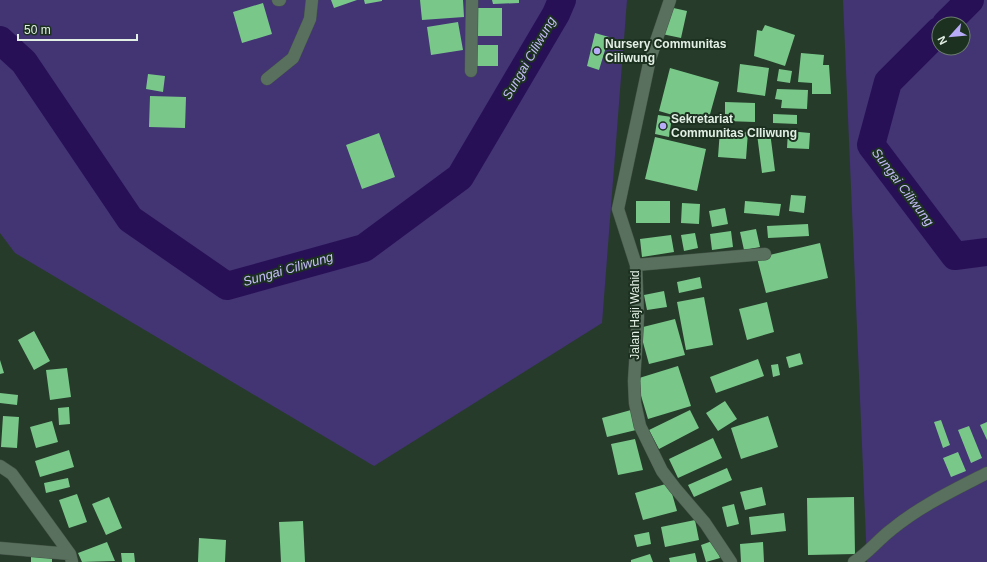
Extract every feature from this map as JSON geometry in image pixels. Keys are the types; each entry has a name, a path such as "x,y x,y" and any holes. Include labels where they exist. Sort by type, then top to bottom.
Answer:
{"street":[{"path":"267,79 293,58 310,19 312,0"},
{"path":"471,70 472,0"},
{"name":"Jalan Haji Wahid","path":"670,0 650,59 618,209 636,265 638,317 634,381 636,403 640,426 662,471 704,523 731,562"},
{"path":"636,265 765,254"},
{"path":"0,466 12,474 71,558"},
{"path":"854,562 891,530 933,501 987,473"},
{"path":"0,548 71,558"}],"shaded area":[{"path":"0,0 627,0 602,323 374,466 15,253 0,233"},
{"path":"843,0 987,0 987,562 867,562"}],"building":[{"path":"331,0 357,0 334,8"},
{"path":"364,0 382,0 382,1 365,4"},
{"path":"420,0 463,0 464,17 422,20"},
{"path":"492,0 519,0 519,3 493,4"},
{"path":"263,3 272,34 242,43 233,12"},
{"path":"669,7 687,11 681,38 662,34"},
{"path":"476,8 502,8 502,36 476,36"},
{"path":"458,22 463,50 431,55 427,27"},
{"path":"765,25 795,35 785,66 754,56 757,30 762,31"},
{"name":"Nursery Communitas Ciliwung","path":"595,33 609,37 599,70 587,66"},
{"path":"473,45 498,45 498,66 473,66"},
{"path":"801,53 824,55 823,65 829,65 831,94 812,94 812,83 798,82"},
{"path":"740,64 769,68 765,96 737,92"},
{"path":"670,68 719,82 707,125 659,111"},
{"path":"779,69 792,71 790,83 777,81"},
{"path":"148,74 165,76 163,92 146,89"},
{"path":"777,89 808,90 807,109 781,108 782,100 775,99"},
{"path":"150,96 186,97 185,128 149,127"},
{"path":"725,102 755,103 755,122 725,121"},
{"path":"773,114 797,115 797,124 773,123"},
{"name":"Sekretariat Communitas CIliwung","path":"658,115 672,117 669,137 655,134"},
{"path":"720,130 748,132 746,159 718,157"},
{"path":"788,131 810,133 809,149 787,148"},
{"path":"770,132 775,171 762,173 757,134"},
{"path":"379,133 395,177 362,189 346,145"},
{"path":"655,137 706,149 697,191 645,179"},
{"path":"791,195 806,196 804,213 789,211"},
{"path":"636,201 670,201 670,223 636,223"},
{"path":"745,201 781,204 779,216 744,213"},
{"path":"682,203 700,204 699,224 681,223"},
{"path":"725,208 728,224 712,227 709,211"},
{"path":"808,224 809,236 768,238 767,226"},
{"path":"756,229 760,247 744,250 740,232"},
{"path":"731,231 733,247 712,250 710,234"},
{"path":"695,233 698,248 684,251 681,235"},
{"path":"671,235 674,252 642,257 640,239"},
{"path":"820,243 828,278 766,293 757,258"},
{"path":"700,277 702,288 679,293 677,282"},
{"path":"664,291 667,307 647,310 644,295"},
{"path":"704,297 713,345 686,350 677,302"},
{"path":"767,302 774,332 747,340 739,309"},
{"path":"675,319 685,355 649,364 639,328"},
{"path":"34,331 50,361 34,370 18,340"},
{"path":"800,353 803,364 789,368 786,357"},
{"path":"758,359 764,376 716,393 710,377"},
{"path":"0,360 4,373 0,374"},
{"path":"778,364 780,375 773,377 771,365"},
{"path":"678,366 691,406 648,419 636,379"},
{"path":"67,368 71,397 50,400 46,370"},
{"path":"0,393 18,395 17,405 0,403"},
{"path":"725,401 737,419 718,431 706,413"},
{"path":"69,407 70,424 59,425 58,408"},
{"path":"631,410 636,430 607,437 602,418"},
{"path":"690,410 699,428 659,449 649,430"},
{"path":"3,416 19,417 17,448 1,447"},
{"path":"768,416 778,447 741,459 731,428"},
{"path":"941,420 950,445 943,448 934,422"},
{"path":"52,421 58,442 36,448 30,427"},
{"path":"987,422 987,440 980,425"},
{"path":"969,426 982,458 971,463 958,430"},
{"path":"713,438 722,458 678,478 669,459"},
{"path":"635,439 643,470 618,475 611,444"},
{"path":"69,450 74,467 40,477 35,461"},
{"path":"958,452 966,471 951,477 943,458"},
{"path":"727,468 732,480 694,497 688,485"},
{"path":"68,478 70,487 46,493 44,483"},
{"path":"669,483 677,511 643,520 635,493"},
{"path":"762,487 766,505 745,510 740,492"},
{"path":"77,494 87,522 69,528 59,500"},
{"path":"109,497 122,528 106,535 92,504"},
{"path":"854,497 855,554 808,555 807,498"},
{"path":"734,504 739,524 727,527 722,507"},
{"path":"784,513 786,531 751,535 749,517"},
{"path":"695,520 699,540 665,547 661,527"},
{"path":"303,521 305,562 281,562 279,522"},
{"path":"649,532 651,544 637,547 634,535"},
{"path":"199,538 226,540 225,562 198,562"},
{"path":"715,540 720,558 706,562 701,545"},
{"path":"107,542 115,561 82,562 78,553"},
{"path":"763,542 764,562 741,562 740,544"},
{"path":"121,553 134,553 135,562 122,562"},
{"path":"695,553 697,562 670,562 669,558"},
{"path":"650,554 653,562 631,562 631,560"},
{"path":"31,556 52,556 52,562 31,562"}],"waterway":[{"name":"Sungai Ciliwung","path":"0,40 24,62 130,219 227,286 364,248 460,177 556,14 562,0"},
{"name":"Sungai Ciliwung","path":"954,16 970,0"},
{"name":"Sungai Ciliwung","path":"931,39 888,82 871,145 955,256 987,252"}],"place":[{"name":"Nursery Communitas Ciliwung","path":"597,51"},
{"name":"Sekretariat Communitas CIliwung","path":"663,126"}]}
